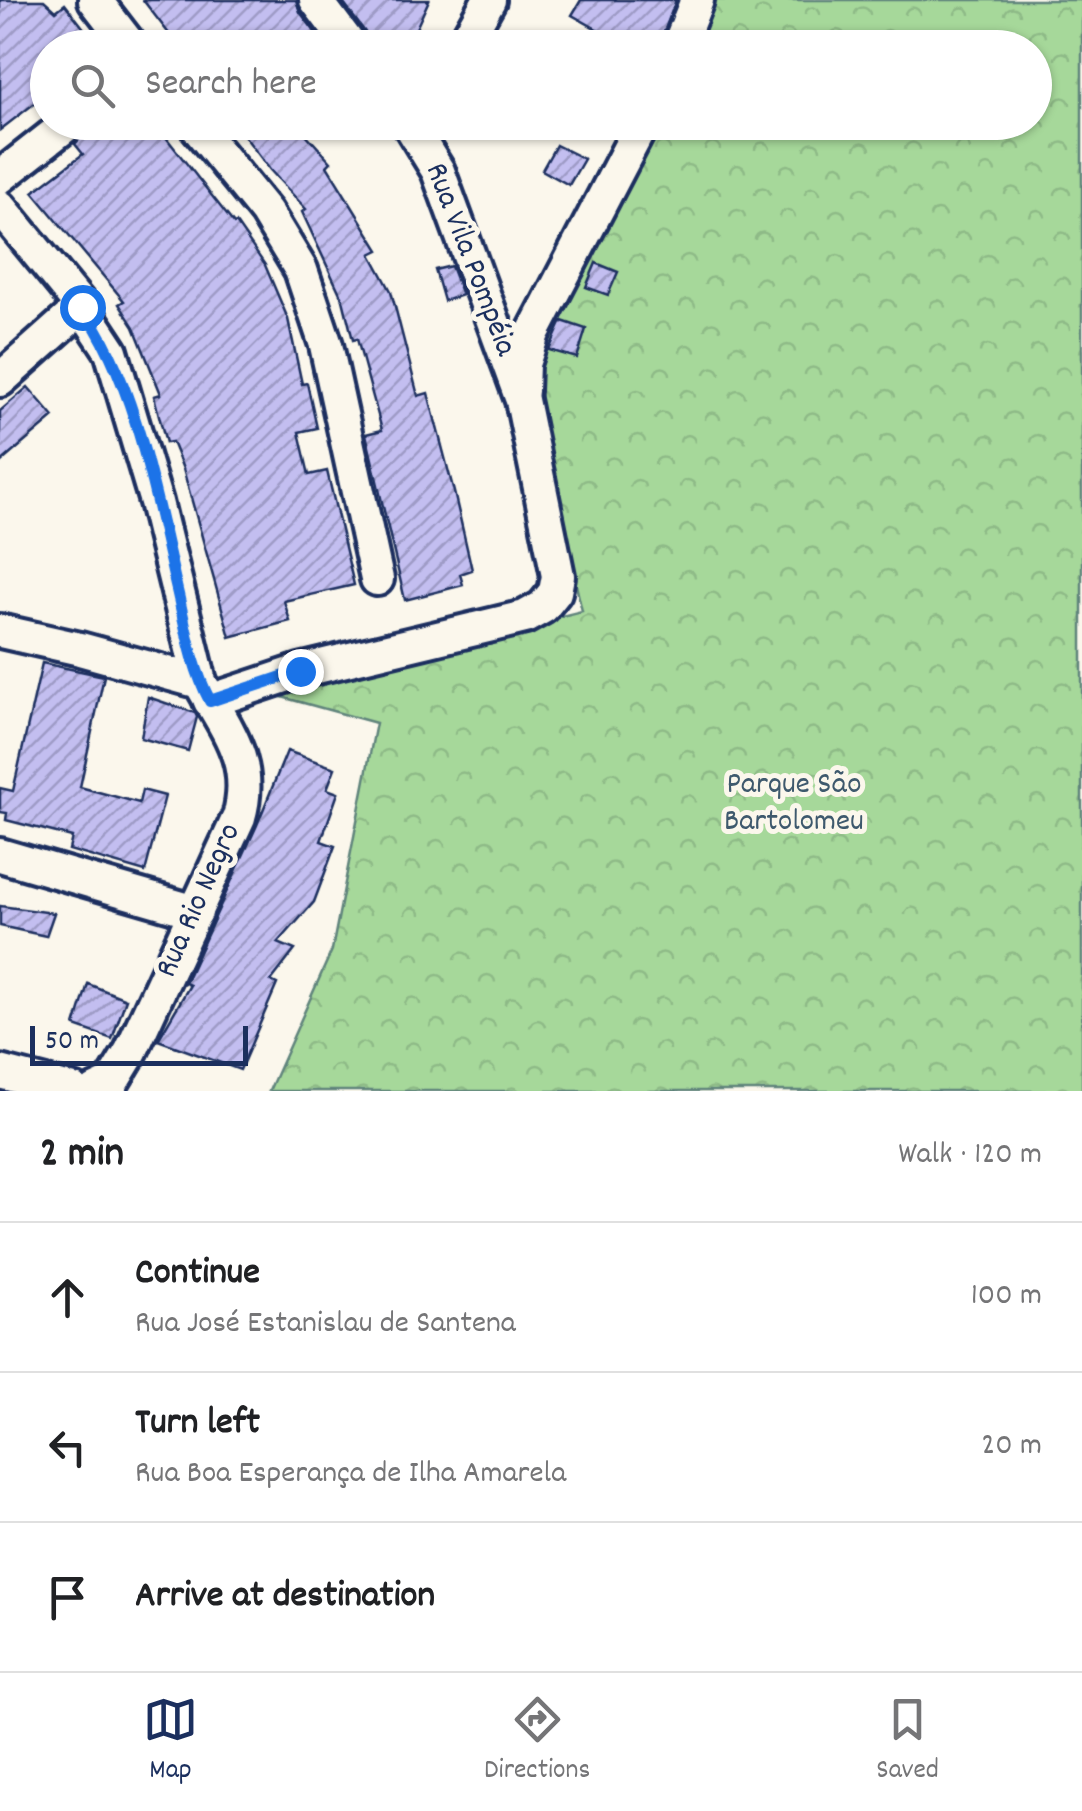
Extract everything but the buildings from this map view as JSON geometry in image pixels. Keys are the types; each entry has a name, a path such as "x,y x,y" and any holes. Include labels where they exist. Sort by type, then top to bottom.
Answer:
{"street":[{"path":"95,0 118,30"},
{"path":"316,0 338,30"},
{"path":"472,30 489,0"},
{"path":"685,30 697,0"},
{"path":"0,178 48,140"},
{"path":"208,140 266,212 302,270 326,346 376,579"},
{"name":"Rua Vila Pompéia","path":"422,140 438,170 522,400"},
{"path":"0,632 80,649 205,692 525,616 543,607 555,592 557,561 522,400 523,364 533,333 634,140"},
{"path":"0,207 82,307 111,351 156,502 205,692"},
{"path":"0,380 82,307"},
{"name":"Rua Rio Negro","path":"96,1091 110,1084 122,1069 239,817 246,794 238,752 205,692"},
{"path":"0,855 196,912"},
{"path":"0,1072 74,1091"}],"green space":[{"name":"Parque São Bartolomeu","path":"708,0 1082,0 1082,1091 269,1091 332,950 376,723 271,694 318,676 582,611 533,397 531,371 640,140 1052,140 1052,30 693,30"}],"route":[{"path":"82,307 111,351 129,406 192,656 210,701 300,671"}]}
